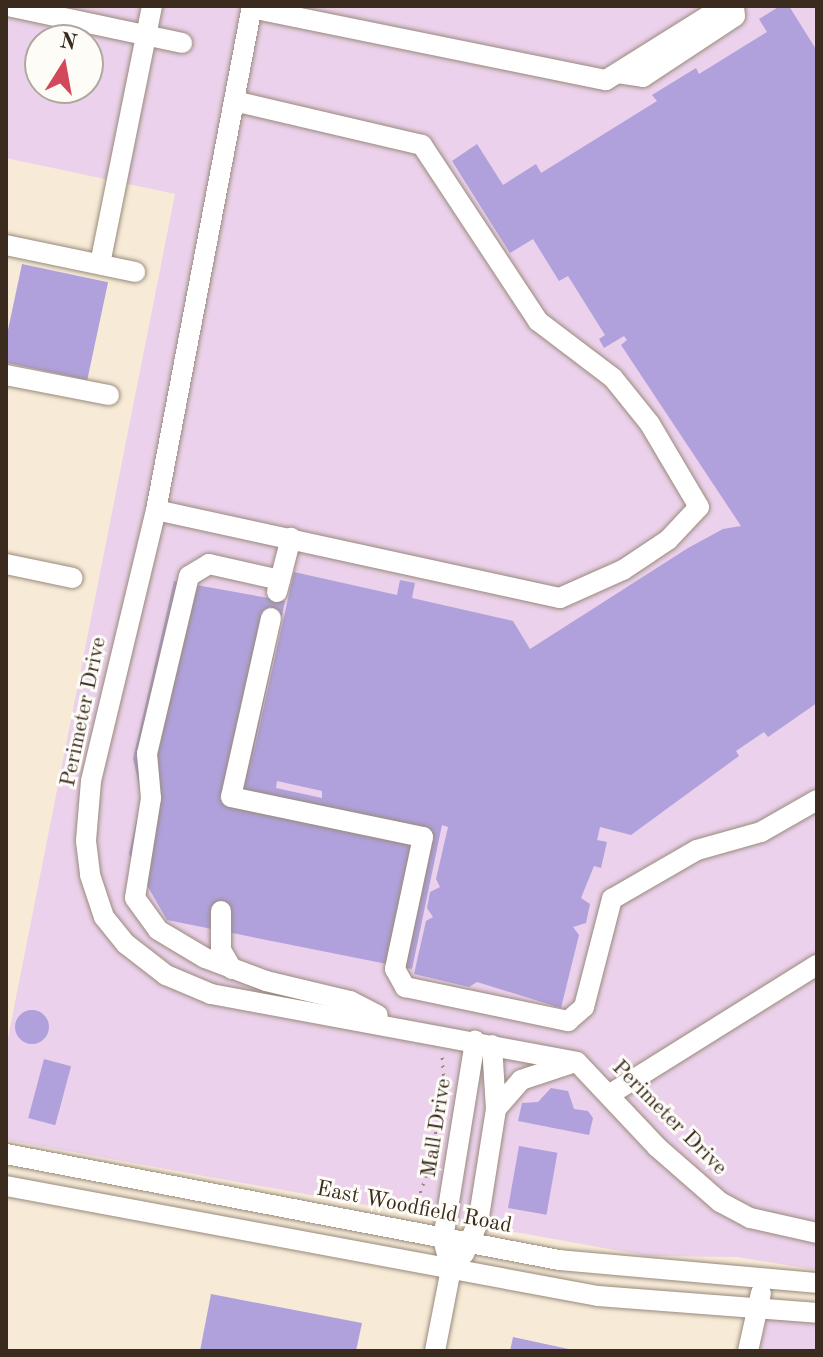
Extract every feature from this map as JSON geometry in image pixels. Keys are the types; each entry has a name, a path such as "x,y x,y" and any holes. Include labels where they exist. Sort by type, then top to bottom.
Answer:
{"street":[{"path":"8,6 182,43"},
{"path":"100,264 152,6"},
{"path":"252,7 606,80 724,6"},
{"path":"618,73 643,77 735,16 734,6"},
{"name":"Perimeter Drive","path":"252,7 156,510 91,781 86,841 90,875 104,917 126,944 166,975 211,994 396,1025 577,1062 612,1093 657,1147 720,1202 750,1218 817,1233"},
{"path":"156,510 560,598 656,548 699,507 650,424 613,378 538,321 422,145 234,101"},
{"path":"6,245 135,272"},
{"path":"6,375 109,395"},
{"path":"291,538 278,586 209,564 189,576 147,754 151,798 138,852 135,898 158,930 188,948 232,969 350,1001 396,1025"},
{"path":"6,564 73,578"},
{"path":"271,618 231,797 423,837 395,969 405,987 568,1021 584,1007 612,899 697,850 761,832 817,800"},
{"path":"188,948 208,938 221,911 221,950 232,969"},
{"path":"612,1093 817,965"},
{"path":"451,1269 473,1244 496,1109 484,1043"},
{"name":"Mall Drive","path":"435,1351 451,1269 443,1239 484,1043"},
{"path":"496,1109 521,1080 577,1062"},
{"name":"East Woodfield Road","path":"6,1154 614,1269 817,1283"},
{"path":"6,1186 598,1296 757,1304 817,1313"},
{"path":"748,1351 765,1278"}],"path":[{"path":"412,1211 430,1165 444,1083 442,1056"}],"shaded area":[{"path":"6,6 817,6 817,1270 737,1257 648,1256 6,1140 6,1048 175,194 6,158"},
{"path":"751,1298 817,1317 817,1351 739,1351"}],"building":[{"path":"780,6 789,6 817,51 817,703 768,737 764,732 736,751 739,756 631,835 600,827 597,840 607,842 601,868 594,866 581,898 590,904 586,923 573,927 579,935 561,1008 477,982 469,987 414,974 426,921 433,917 427,908 430,892 440,887 436,879 448,827 442,825 412,969 167,920 129,854 142,796 133,759 174,581 285,601 247,782 294,572 397,595 400,580 415,583 412,598 513,621 530,649 688,548 723,529 741,526 621,345 627,340 624,336 604,348 599,339 605,335 568,276 559,281 533,239 510,253 452,161 477,144 503,185 536,164 541,173 657,101 652,95 696,68 699,74 767,32 759,19","holes":["277,781 322,791 322,798 276,788"]},
{"path":"22,264 108,282 87,380 6,363 6,339"},
{"path":"32,1010 44,1015 49,1027 44,1039 32,1044 20,1039 15,1027 20,1015"},
{"path":"44,1059 71,1066 55,1125 28,1118"},
{"path":"551,1088 568,1091 574,1109 588,1111 593,1118 589,1135 518,1121 522,1103 538,1102"},
{"path":"519,1146 557,1153 546,1215 508,1208"},
{"path":"211,1294 362,1323 356,1351 200,1351"},
{"path":"513,1337 573,1350 573,1351 510,1351"}]}
